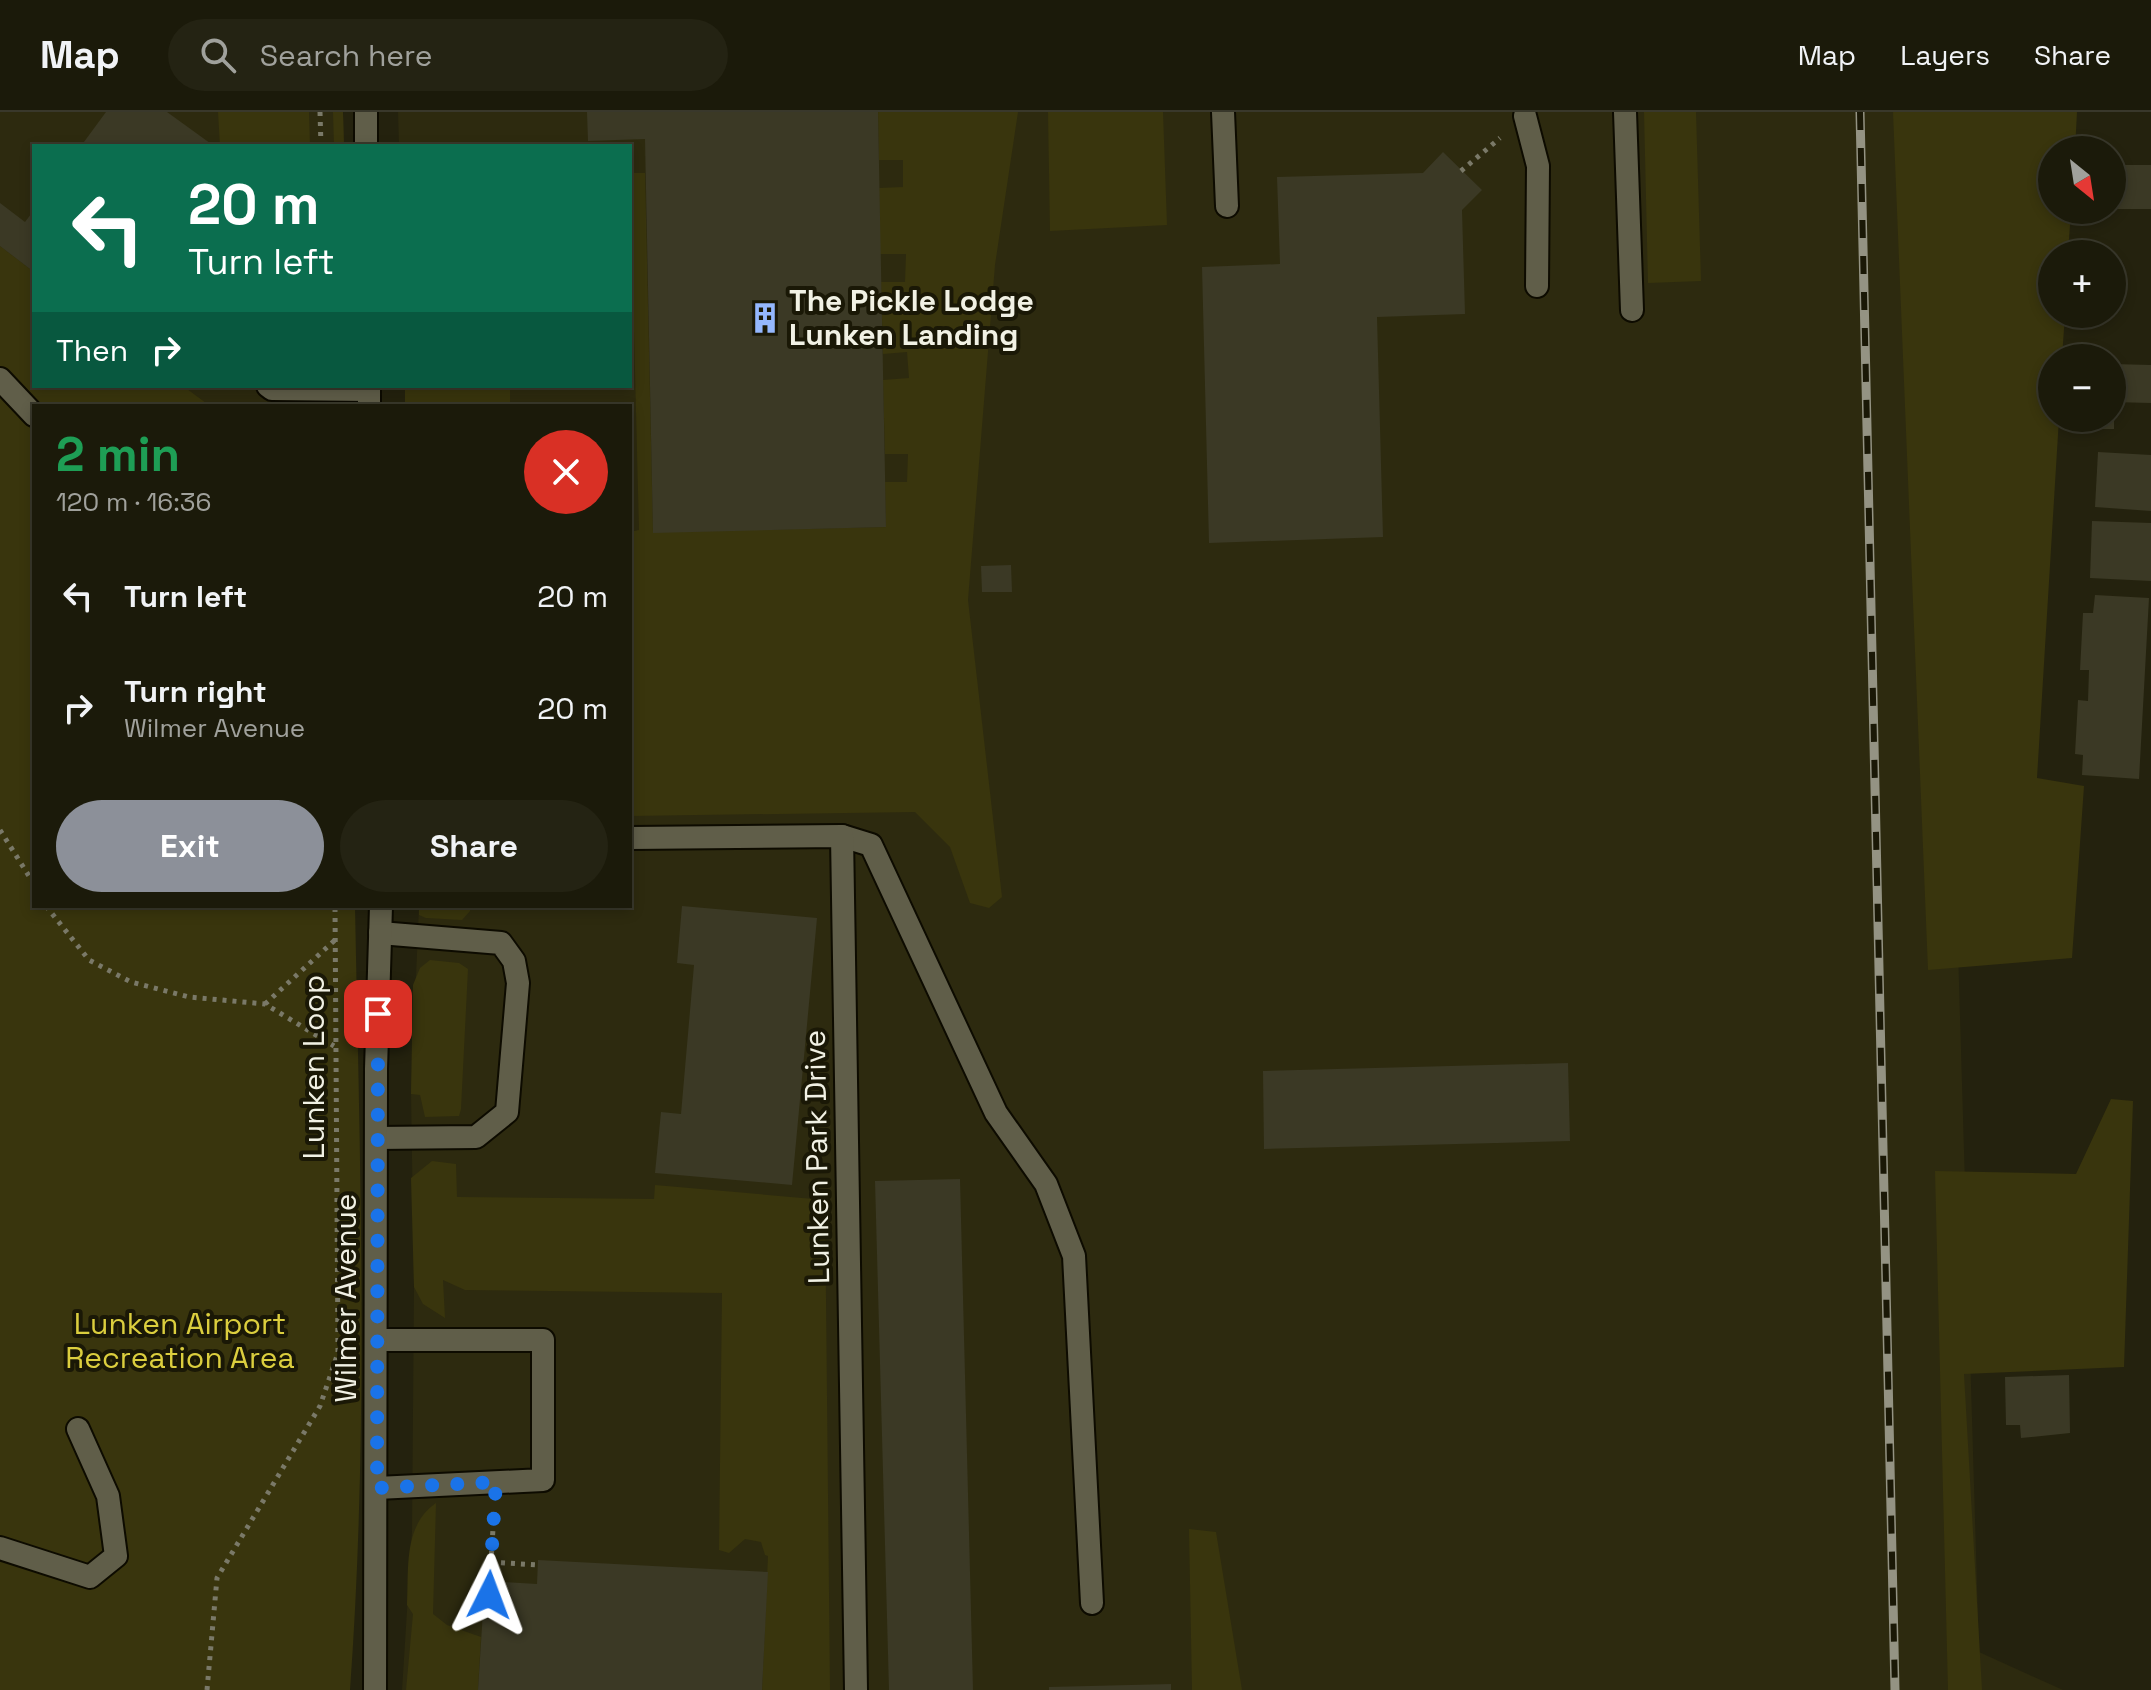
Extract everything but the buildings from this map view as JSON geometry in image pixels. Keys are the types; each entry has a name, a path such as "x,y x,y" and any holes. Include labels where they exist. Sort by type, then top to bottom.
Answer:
{"street":[{"path":"366,112 366,144"},
{"path":"1223,112 1227,206"},
{"path":"1625,112 1632,310"},
{"path":"1523,113 1538,166 1537,286"},
{"path":"0,379 32,413"},
{"path":"271,388 369,394"},
{"path":"632,838 842,836 871,845 996,1113 1046,1184 1074,1256 1092,1603"},
{"name":"Lunken Park Drive","path":"842,836 856,1690"},
{"name":"Wilmer Avenue","path":"375,1690 376,1138 381,908"},
{"path":"376,1138 476,1137 507,1112 518,983 514,961 501,943 380,933"},
{"path":"376,1340 543,1340 543,1480 377,1488"},
{"path":"0,1548 90,1577 116,1556 108,1496 78,1429"}],"path":[{"path":"320,112 321,144"},
{"path":"1461,171 1523,113"},
{"path":"0,830 32,881"},
{"name":"Lunken Loop","path":"48,908 89,960 131,982 189,997 265,1004 335,939"},
{"name":"Lunken Loop","path":"207,1690 217,1578 320,1406 338,1353 335,908"},
{"path":"265,1004 335,1046"},
{"path":"489,1595 496,1482"},
{"path":"491,1562 538,1565"}],"shaded area":[{"path":"0,112 343,112 344,144 32,144 32,324 0,301"},
{"path":"398,112 1933,112 1979,1652 2063,1690 402,1690 412,1531 414,1287 411,1094 419,908 632,908 632,404 405,404 405,388 632,388 632,144 399,144"},
{"path":"124,388 347,388 348,404 146,404"}],"green space":[{"path":"218,112 309,112 310,144 220,144"},
{"path":"333,112 343,112 344,144 334,144"},
{"path":"878,112 1018,112 995,265 968,600 1002,897 989,908 970,903 950,847 915,812 632,816 632,532 639,530 632,173 645,173 653,532 886,527 885,482 907,482 908,454 885,454 883,380 909,378 907,352 883,354 881,282 905,282 906,254 880,254 879,188 903,187 903,160 879,160"},
{"path":"1048,112 1163,112 1167,225 1050,231"},
{"path":"1644,112 1696,112 1701,281 1648,283"},
{"path":"1893,112 2077,112 2076,136 2038,136 2038,224 2070,224 2069,240 2038,240 2038,328 2064,328 2063,344 2038,344 2038,432 2058,432 2037,778 2084,786 2072,958 1928,970"},
{"name":"Lunken Airport Recreation Area","path":"0,246 32,270 32,388 186,388 207,404 32,404 32,908 355,908 361,1396 360,1494 350,1690 0,1690"},
{"path":"405,388 510,388 510,404 405,404"},
{"path":"419,908 470,908 462,920 419,915"},
{"path":"430,960 459,963 468,969 459,1116 425,1117 420,1095 411,1094 413,985 420,968"},
{"path":"2111,1099 2133,1101 2124,1367 1964,1374 1982,1690 1948,1690 1935,1171 2076,1174"},
{"path":"432,1161 456,1164 457,1197 654,1199 655,1185 825,1200 830,1690 762,1690 768,1556 761,1542 745,1539 729,1553 719,1550 722,1293 465,1290 443,1280 445,1318 423,1304 414,1287 411,1178"},
{"path":"436,1503 433,1614 447,1625 481,1637 478,1690 406,1690 413,1614 407,1605 410,1549 418,1523"},
{"path":"1189,1529 1216,1532 1242,1690 1192,1690"}],"railway":[{"path":"1860,112 1895,1690"}],"place":[{"name":"The Pickle Lodge Lunken Landing","path":"765,318"}],"route":[{"path":"378,1014 377,1488 496,1482 489,1595"}]}
